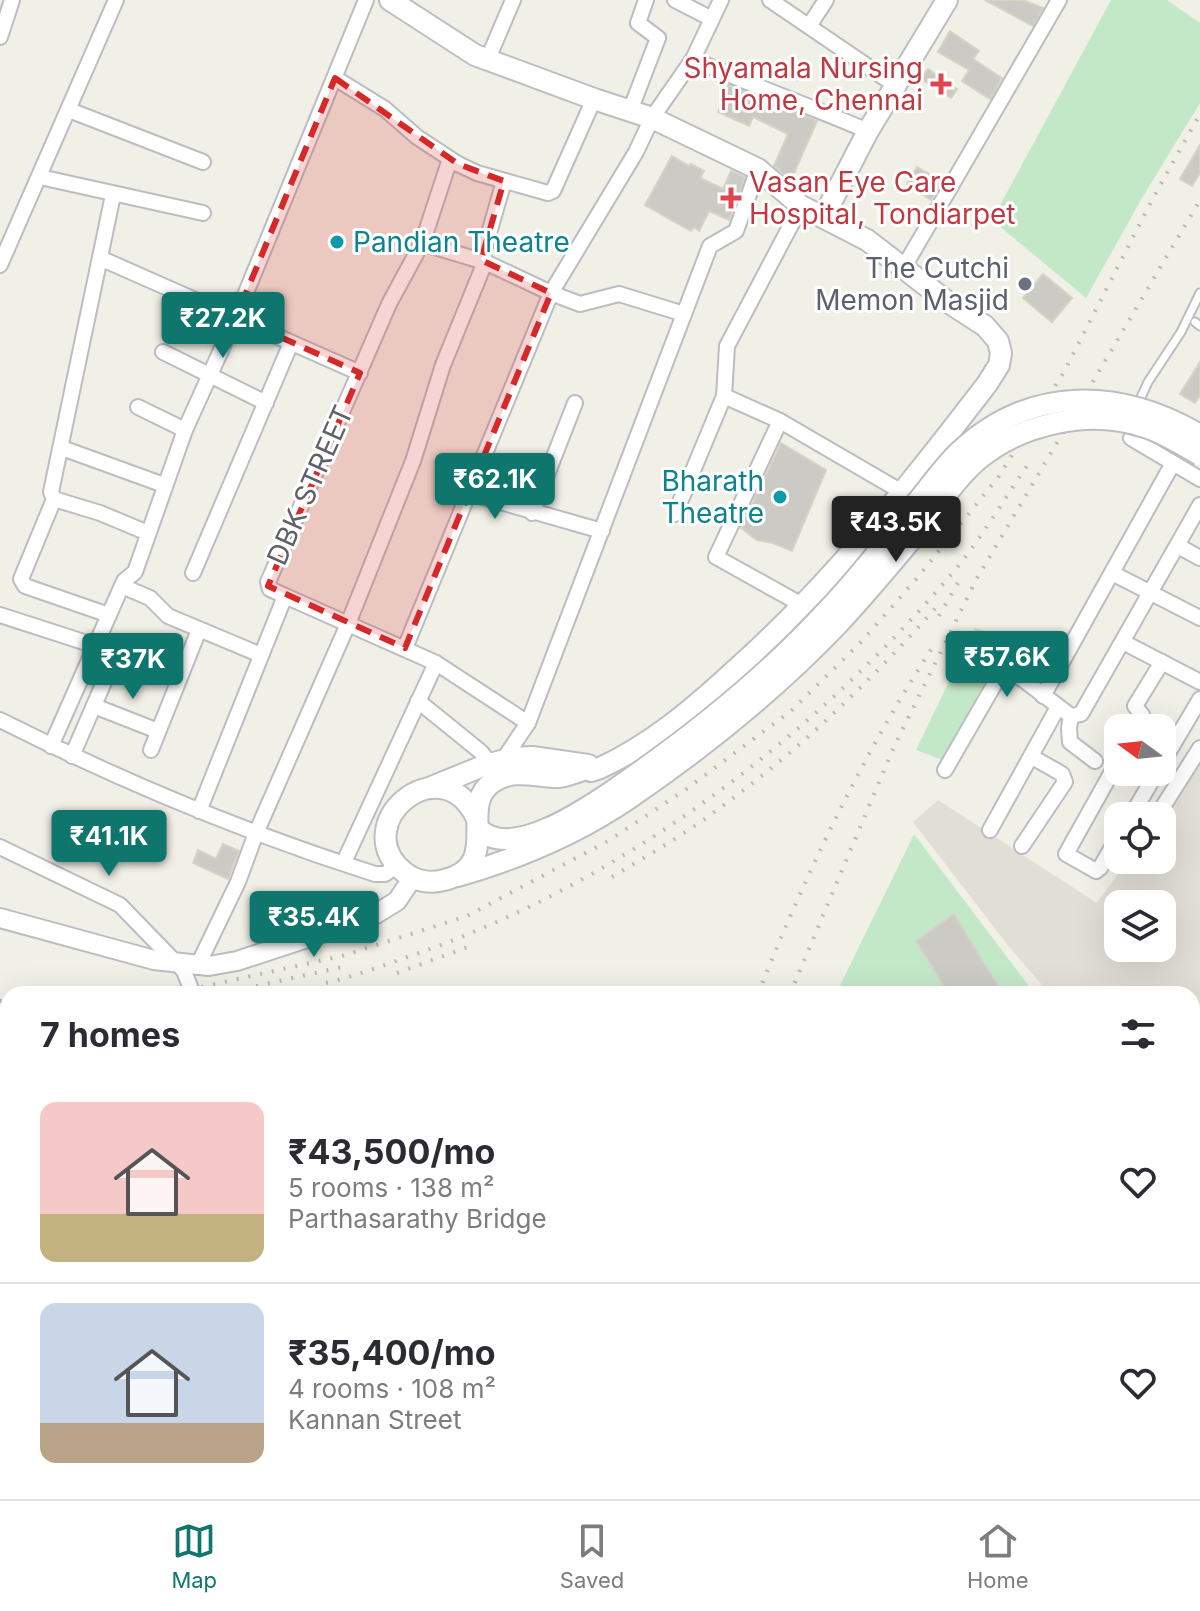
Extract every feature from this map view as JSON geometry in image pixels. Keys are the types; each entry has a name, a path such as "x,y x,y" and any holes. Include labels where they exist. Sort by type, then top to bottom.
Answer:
{"main road":[{"path":"390,0 487,61 652,118 758,169 801,206 867,240 945,300 985,326 998,341 1001,353 999,365 987,384 858,547 804,606 721,683 664,729 635,750 591,771"},
{"path":"824,216 868,131 947,0"},
{"path":"591,771 588,765 542,758 522,757 496,762 404,799 389,819 388,849 405,871 434,882 504,863 543,848 596,821 625,792 782,656 846,590 957,454 995,424 1033,408 1066,401 1091,400 1157,413 1200,435"},
{"path":"426,789 438,788 456,794 470,806 489,836 497,838 536,833 625,792 708,740 813,649 862,598 968,470 997,446 1039,428 1100,419 1150,429 1200,455"},
{"path":"452,878 474,858 479,841 478,803 484,790 502,777 525,774 559,777 588,768 591,771"}],"street":[{"path":"0,37 12,0"},
{"path":"0,265 116,0"},
{"path":"51,746 122,586 127,576 135,572 185,430 236,317 366,0"},
{"path":"487,61 513,0"},
{"path":"630,111 658,38 638,23 646,0"},
{"path":"675,0 712,19"},
{"path":"405,648 551,293 636,152 652,118 693,59 721,0"},
{"path":"770,0 895,85"},
{"path":"809,26 826,0"},
{"path":"904,267 1059,0"},
{"path":"693,59 868,131"},
{"path":"335,78 385,109 417,137 458,164 504,181 551,192 594,99"},
{"path":"69,110 203,162"},
{"name":"DBK STREET","path":"199,811 285,596 270,589 268,582 389,304 421,243 449,164 458,164"},
{"path":"418,701 496,762 528,723 710,246 736,231 758,169"},
{"path":"40,177 203,213"},
{"path":"191,986 188,966 238,882 256,833 348,624 413,461 443,365 485,262 483,254 504,181"},
{"path":"113,195 51,494 54,499 100,513 148,533"},
{"path":"675,514 724,396 727,346 801,206"},
{"path":"421,243 485,262 580,304 619,294 684,314"},
{"path":"100,258 360,373"},
{"path":"193,573 291,343"},
{"path":"163,352 266,403"},
{"path":"724,396 780,421 902,492"},
{"path":"532,513 575,403"},
{"path":"138,407 185,430"},
{"path":"780,421 716,557 804,606"},
{"path":"1131,438 1200,479"},
{"path":"62,448 164,485"},
{"path":"1043,696 1173,463"},
{"path":"469,493 602,531"},
{"path":"54,499 22,582 109,615"},
{"path":"1095,761 1070,742 1075,716 1123,642 1200,505"},
{"path":"1178,546 1200,558"},
{"path":"1112,573 1200,618"},
{"path":"122,586 150,598 168,616 261,655"},
{"path":"285,596 436,663 528,723"},
{"path":"0,615 96,646"},
{"path":"151,750 199,630"},
{"path":"1123,642 1200,682"},
{"path":"72,756 121,643 184,666"},
{"path":"1141,714 1135,706 1162,662"},
{"path":"344,862 436,663"},
{"path":"945,770 1005,666 1058,707 1075,716"},
{"path":"1176,739 1200,699"},
{"path":"94,706 158,731"},
{"path":"990,830 1058,707"},
{"path":"0,720 72,756 256,833 380,875 405,871 397,901 371,917 237,961 188,966 115,951 0,918"},
{"path":"1166,802 1200,748"},
{"path":"1022,846 1065,782 1062,774 1032,757"},
{"path":"1104,786 1066,854 1096,871 1104,861"},
{"path":"0,847 120,905 188,966"}],"lane":[{"path":"1131,438 1143,391 1178,339 1200,293"}],"highlighted area":[{"path":"335,78 458,164 504,181 481,260 551,293 405,648 268,586 360,373 236,317"}],"shaded area":[{"path":"1200,759 1200,986 1043,986 913,822 938,800 1097,903 1104,893 1104,962 1176,962 1176,890 1106,890 1118,874 1176,874 1176,802 1169,802"}],"green space":[{"path":"1111,0 1167,0 1200,23 1200,103 1086,298 992,220"},
{"path":"975,628 1009,638 942,760 916,750"},
{"path":"914,834 1029,986 840,986"}],"building":[{"path":"985,0 1023,0 1043,8 1033,26"},
{"path":"950,31 979,51 973,59 1002,78 990,99 962,81 969,70 938,52"},
{"path":"928,69 957,89 951,98 921,79"},
{"path":"728,85 817,121 791,180 774,166 788,134 753,117 749,126 718,112"},
{"path":"1200,145 1200,173 1192,186 1180,179"},
{"path":"672,156 704,171 700,178 723,189 731,171 745,177 729,220 709,211 699,231 694,227 691,231 645,205"},
{"path":"917,167 942,181 931,200 907,184"},
{"path":"1043,274 1072,298 1052,322 1023,298"},
{"path":"1200,362 1200,395 1195,403 1180,394"},
{"name":"Bharath Theatre","path":"781,443 826,470 792,551 757,540 741,528"},
{"path":"223,844 239,851 228,879 193,863 198,850 216,859"},
{"path":"954,914 998,986 944,986 916,941"}],"railway":[{"path":"206,986 342,956 467,916 608,841 685,790 791,711 862,641 999,476 1064,372 1200,114"},
{"path":"793,986 893,749 976,580 1200,200"},
{"path":"326,983 413,955 490,925 566,888 639,846 709,798 776,747 840,691 900,632 965,557 1031,460"},
{"path":"939,616 958,583"},
{"path":"612,877 690,829 758,779 822,724 882,666 939,604"},
{"path":"761,986 837,815 883,728 934,645"},
{"path":"397,973 468,947"},
{"path":"257,986 342,967"}],"place":[{"name":"Shyamala Nursing Home, Chennai","path":"941,84"},
{"name":"Vasan Eye Care Hospital, Tondiarpet","path":"731,198"},
{"name":"Pandian Theatre","path":"337,242"},
{"name":"The Cutchi Memon Masjid","path":"1025,284"},
{"name":"Bharath Theatre","path":"780,497"}]}
